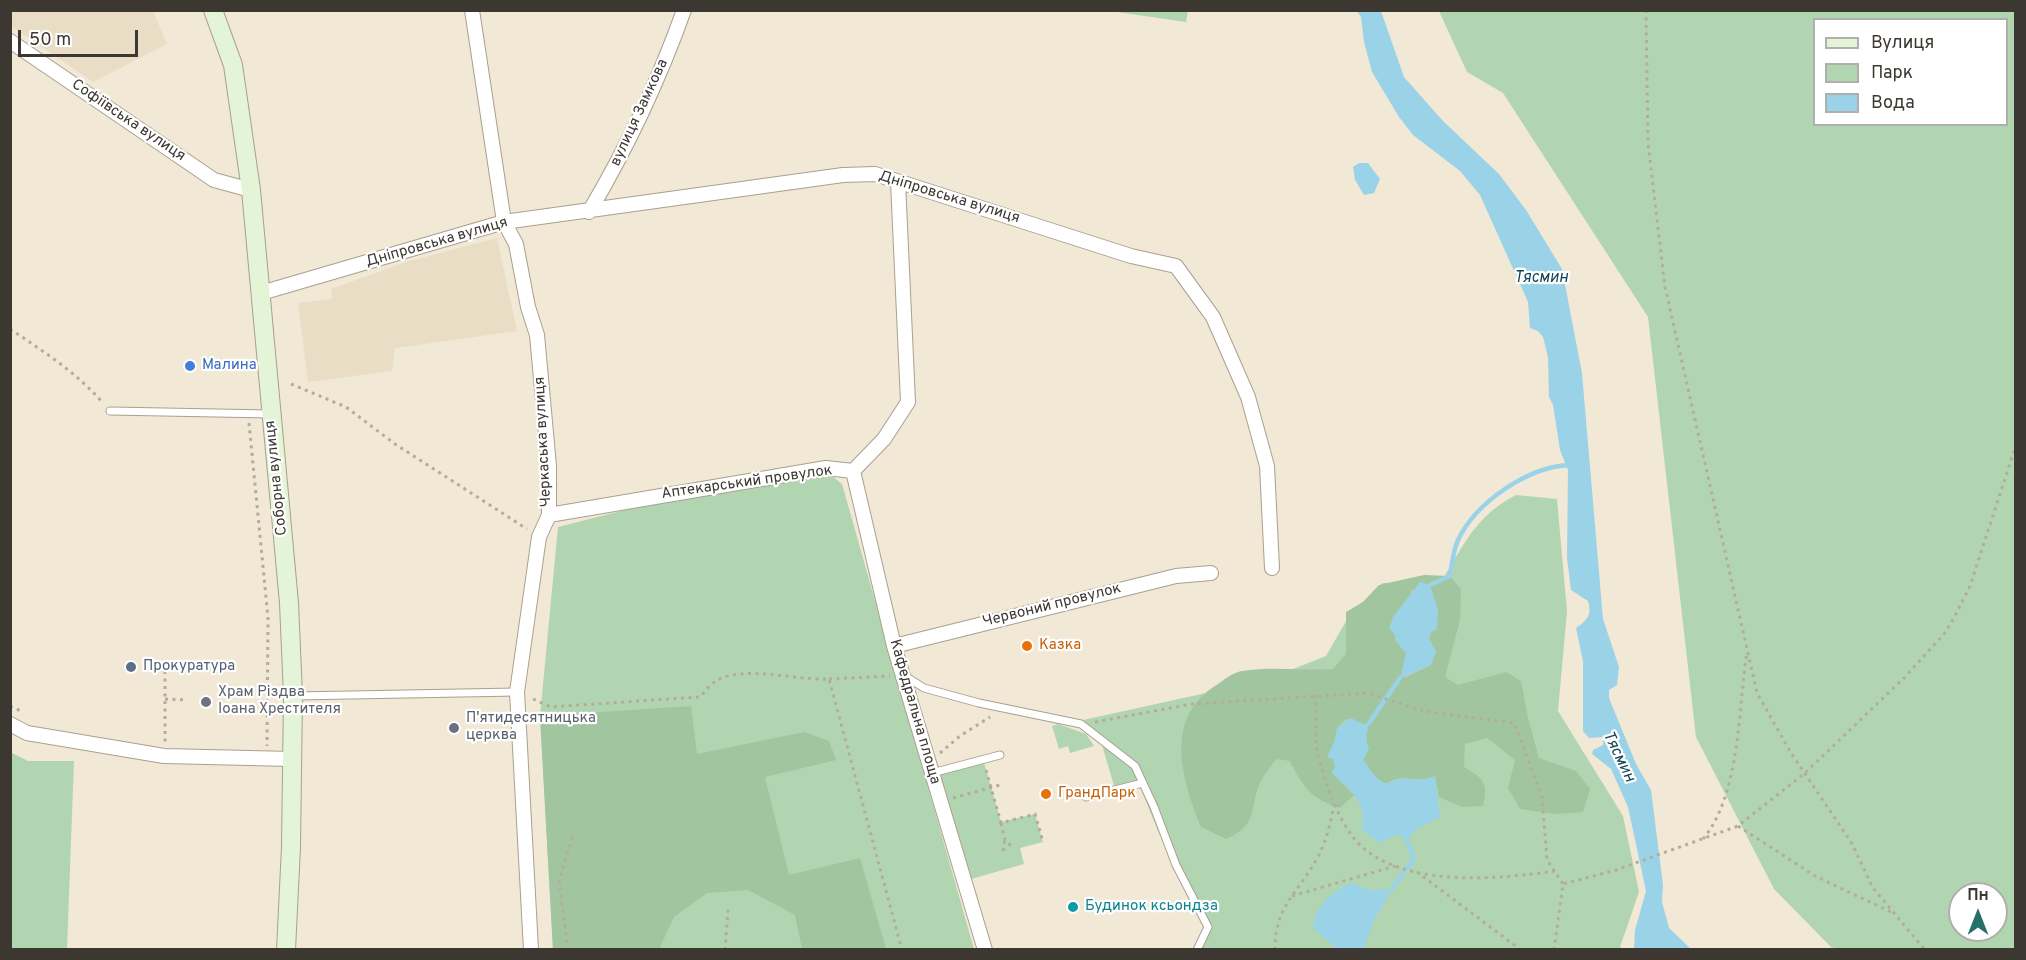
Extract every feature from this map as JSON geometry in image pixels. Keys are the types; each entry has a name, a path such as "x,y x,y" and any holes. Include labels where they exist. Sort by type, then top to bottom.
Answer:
{"main road":[{"name":"Соборна вулиця","path":"213,10 233,66 251,190 289,603 293,696 289,932 286,950"}],"street":[{"name":"Черкаська вулиця","path":"472,10 504,222 516,244 528,307 537,335 549,466 549,515 539,537 517,692 531,950"},
{"name":"вулиця Замкова","path":"589,212 608,180 665,62 684,10"},
{"name":"Софіївська вулиця","path":"10,41 214,180 251,190"},
{"name":"Дніпровська вулиця","path":"261,293 504,222 843,175 875,174 1131,256 1176,266 1213,317 1248,397 1267,466 1272,568"},
{"name":"Аптекарський провулок","path":"549,515 826,468 853,471 884,439 909,402 898,182"},
{"name":"Кафедральна площа","path":"853,471 894,646 985,950"},
{"name":"Червоний провулок","path":"894,646 1176,576 1211,573"},
{"path":"10,724 27,733 164,756 292,759"}],"lane":[{"path":"110,411 270,414"},
{"path":"902,675 924,688 1016,711 1081,724 1135,766 1176,866 1208,927 1197,950"},
{"path":"293,696 517,692"},
{"path":"931,770 1000,755"},
{"path":"1086,797 1143,783"}],"path":[{"path":"1646,10 1648,143 1665,287 1757,693 1791,753 1851,842 1873,888 1925,950"},
{"path":"10,329 61,364 91,389 110,411"},
{"path":"291,384 345,407 395,444 539,537"},
{"path":"248,413 268,618 267,750"},
{"path":"1563,884 1616,870 1738,826 1805,772 1903,679 1945,633 1970,586 2016,445"},
{"path":"1702,840 1713,827 1726,789 1742,716 1748,650"},
{"path":"155,666 165,666 164,756"},
{"path":"517,692 551,707 700,697 713,683 729,675 829,679 902,675"},
{"path":"829,679 902,950"},
{"path":"1081,724 1192,705 1368,693 1423,711 1514,723 1542,796 1547,860 1563,884 1554,950"},
{"path":"1315,695 1318,754 1334,804 1367,851 1396,866 1414,871 1497,879 1555,871"},
{"path":"165,699 186,700"},
{"path":"10,706 30,716"},
{"path":"931,770 941,751 974,726 988,717 1016,711"},
{"path":"983,759 1005,840 1003,850"},
{"path":"940,801 1000,785"},
{"path":"1275,950 1283,906 1323,847 1329,831 1334,804"},
{"path":"1001,823 1035,814 1043,842"},
{"path":"1738,826 1815,876 1895,914"},
{"path":"568,950 559,880 574,833"},
{"path":"1005,840 1011,846"},
{"path":"1290,896 1396,866"},
{"path":"1414,871 1521,950"},
{"path":"725,950 728,910"}],"shaded area":[{"path":"11,10 153,11 167,44 93,82 11,26"},
{"path":"497,238 517,331 395,348 392,371 308,382 298,303 332,299 331,289 406,262"}],"green space":[{"path":"1110,11 1188,11 1186,22"},
{"path":"1439,11 2015,11 2015,949 1837,949 1831,947 1774,889 1696,737 1648,317 1503,93 1467,72"},
{"path":"819,475 832,476 842,484 974,949 553,950 540,716 558,527 668,499"},
{"path":"1516,495 1557,499 1567,611 1558,711 1623,816 1639,892 1620,947 1622,949 1199,949 1212,926 1158,831 1139,784 1115,789 1102,745 1074,722 1265,680 1326,656 1349,616 1383,583 1441,582 1480,522 1502,503"},
{"path":"1424,575 1450,576 1461,589 1460,620 1445,677 1458,685 1506,672 1521,681 1539,758 1576,771 1590,789 1583,812 1555,814 1520,809 1508,788 1515,760 1487,738 1465,744 1464,767 1476,774 1485,786 1483,806 1462,807 1439,797 1435,776 1425,779 1401,778 1384,783 1375,777 1363,760 1366,737 1363,724 1346,719 1337,728 1333,750 1335,766 1332,773 1354,795 1340,808 1322,801 1309,791 1290,761 1276,759 1260,783 1251,816 1244,828 1226,839 1201,827 1187,788 1181,749 1183,731 1189,713 1201,698 1227,678 1239,672 1265,669 1333,669 1346,654 1346,612 1363,602 1379,585","holes":["1412,590 1432,594 1438,610 1429,640 1431,665 1404,678 1406,653 1395,640 1395,632"]},
{"path":"691,706 697,754 804,732 829,741 836,760 765,777 789,875 860,858 886,949 802,949 795,915 748,890 707,893 674,917 659,949 553,949 540,716"},
{"path":"1058,724 1086,734 1094,746 1070,753 1068,746 1059,749 1052,726"},
{"path":"10,752 28,761 74,761 67,949 11,949"},
{"path":"983,759 1001,822 1035,814 1043,842 1020,848 1024,864 964,881 932,773"}],"water":[{"name":"Тясмин","path":"1357,11 1381,11 1404,77 1443,121 1499,174 1526,210 1562,269 1582,373 1603,619 1619,667 1617,685 1609,690 1609,698 1636,764 1651,790 1663,885 1662,902 1669,928 1691,949 1634,949 1635,930 1646,891 1628,807 1611,769 1592,754 1593,750 1603,745 1604,737 1589,738 1583,731 1583,661 1576,628 1584,622 1590,610 1588,601 1571,590 1567,558 1568,470 1560,450 1553,405 1549,397 1548,357 1543,337 1538,331 1530,328 1528,302 1480,195 1460,171 1413,135 1399,117 1372,72 1364,42 1361,17"},
{"path":"1359,163 1368,163 1380,179 1374,193 1364,195 1355,180 1353,167"},
{"path":"1420,582 1430,585 1438,610 1437,629 1431,632 1429,639 1436,651 1431,665 1400,678 1406,653 1389,628 1393,617"},
{"path":"1351,718 1363,724 1369,723 1366,739 1369,749 1363,760 1381,781 1388,783 1398,779 1426,779 1435,776 1440,817 1417,829 1410,837 1394,836 1380,843 1361,829 1363,812 1360,805 1351,791 1332,773 1335,766 1333,759 1327,757 1335,740 1337,728"},
{"path":"1351,883 1370,890 1392,889 1374,920 1364,949 1337,949 1313,928 1317,912 1325,900"}],"waterway":[{"path":"1430,585 1450,576 1458,540 1466,526 1490,500 1537,472 1569,465"},
{"path":"1369,723 1400,678"},
{"path":"1392,889 1414,859 1404,834"}],"place":[{"name":"Малина","path":"190,366"},
{"name":"Казка","path":"1027,646"},
{"name":"Прокуратура","path":"131,667"},
{"name":"Храм Різдва Іоана Хрестителя","path":"206,702"},
{"name":"П'ятидесятницька церква","path":"454,728"},
{"name":"ГрандПарк","path":"1046,794"},
{"name":"Будинок ксьондза","path":"1073,907"}]}
